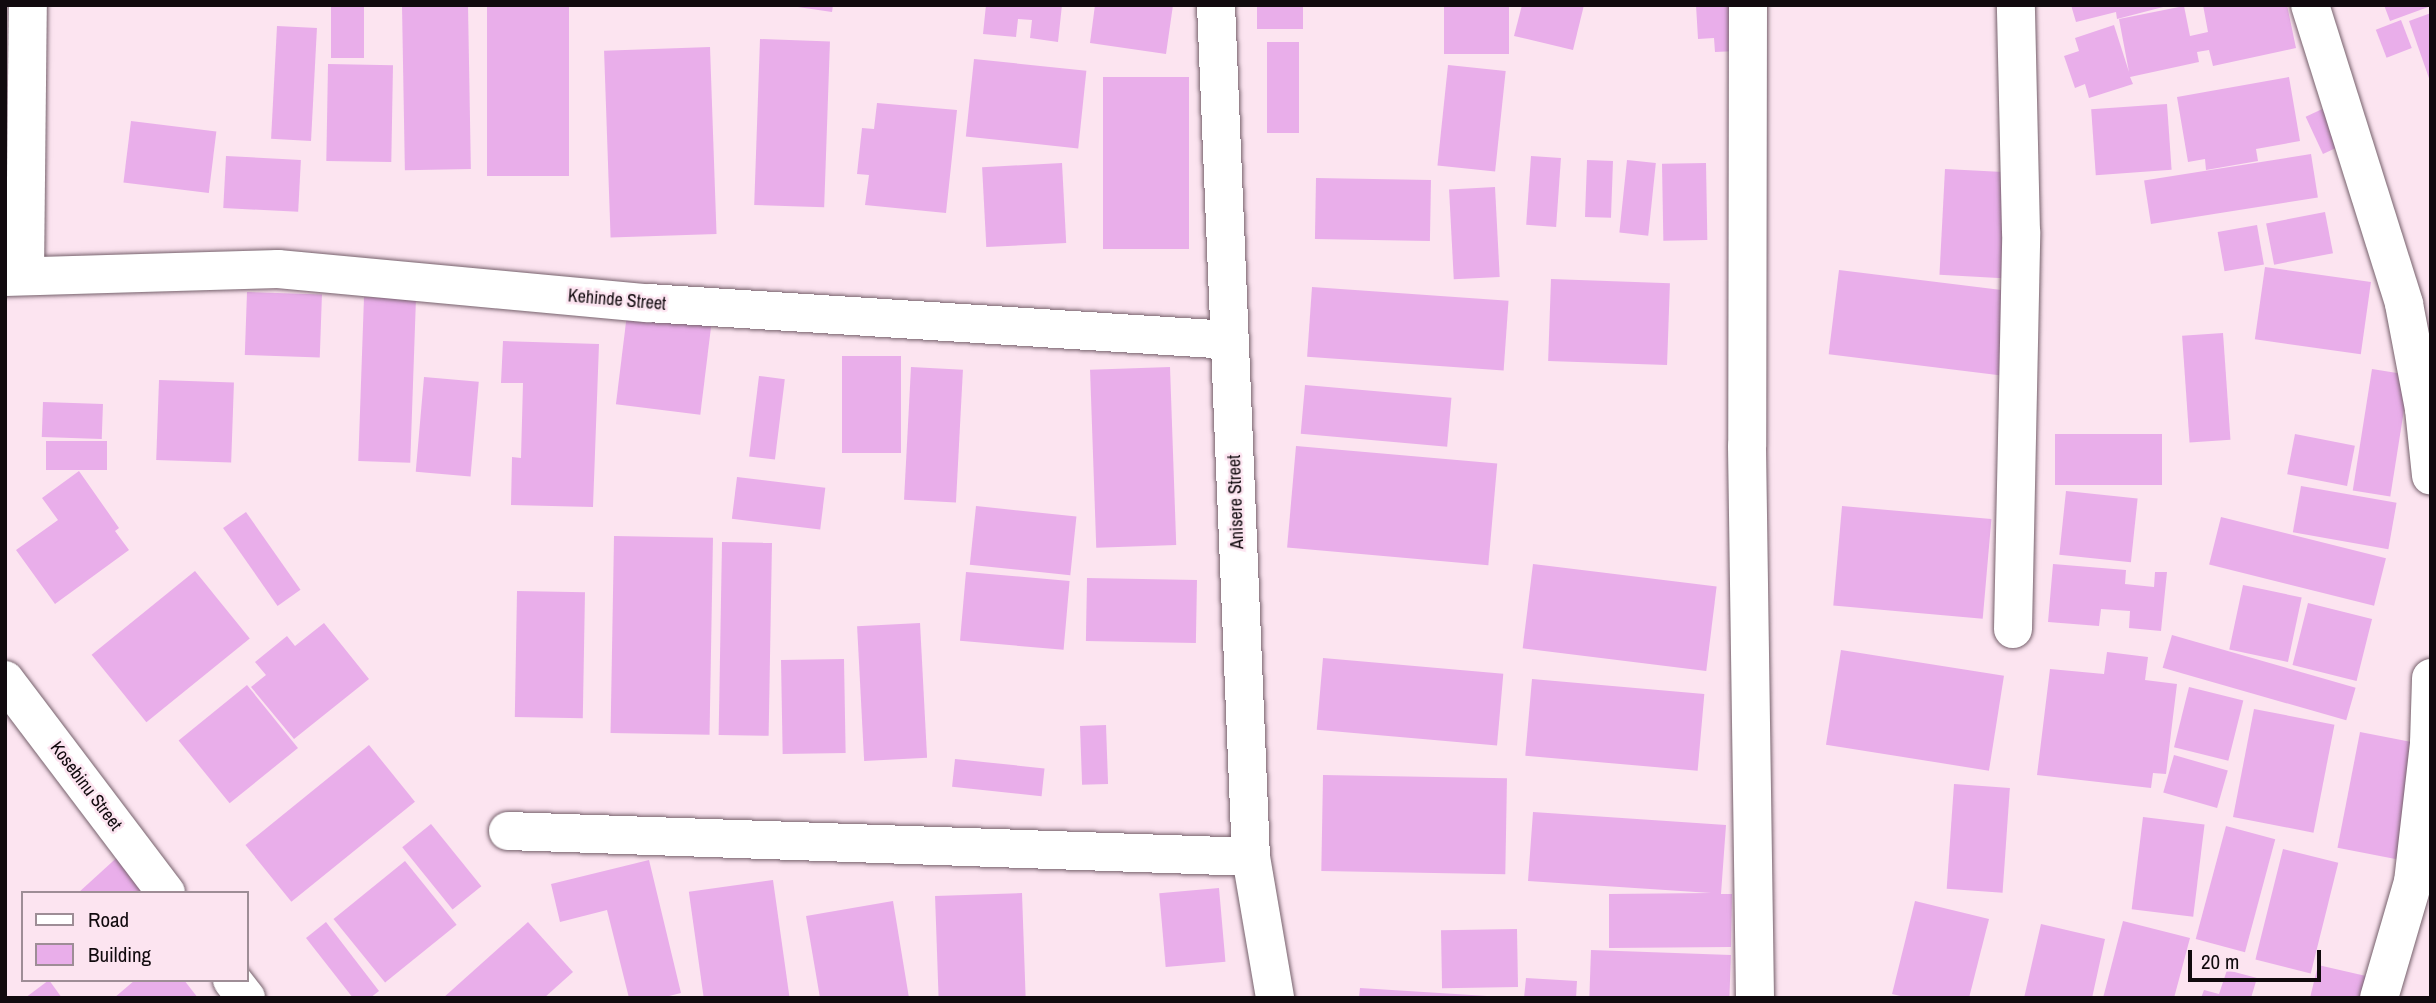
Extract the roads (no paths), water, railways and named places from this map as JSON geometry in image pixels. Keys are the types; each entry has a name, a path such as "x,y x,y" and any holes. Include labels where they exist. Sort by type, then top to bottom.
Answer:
{"street":[{"path":"15,276 29,5"},
{"name":"Anisere Street","path":"1216,5 1251,857 1275,998"},
{"path":"1748,5 1747,446 1755,998"},
{"path":"2014,629 2021,232 2016,5"},
{"path":"2310,5 2404,303 2424,409 2431,476"},
{"name":"Kehinde Street","path":"15,276 278,269 648,303 1230,340"},
{"path":"2379,998 2413,882 2429,743 2431,678"},
{"name":"Kosebinu Street","path":"5,680 164,891"},
{"path":"508,831 1251,857"},
{"path":"234,982 246,998"}]}
